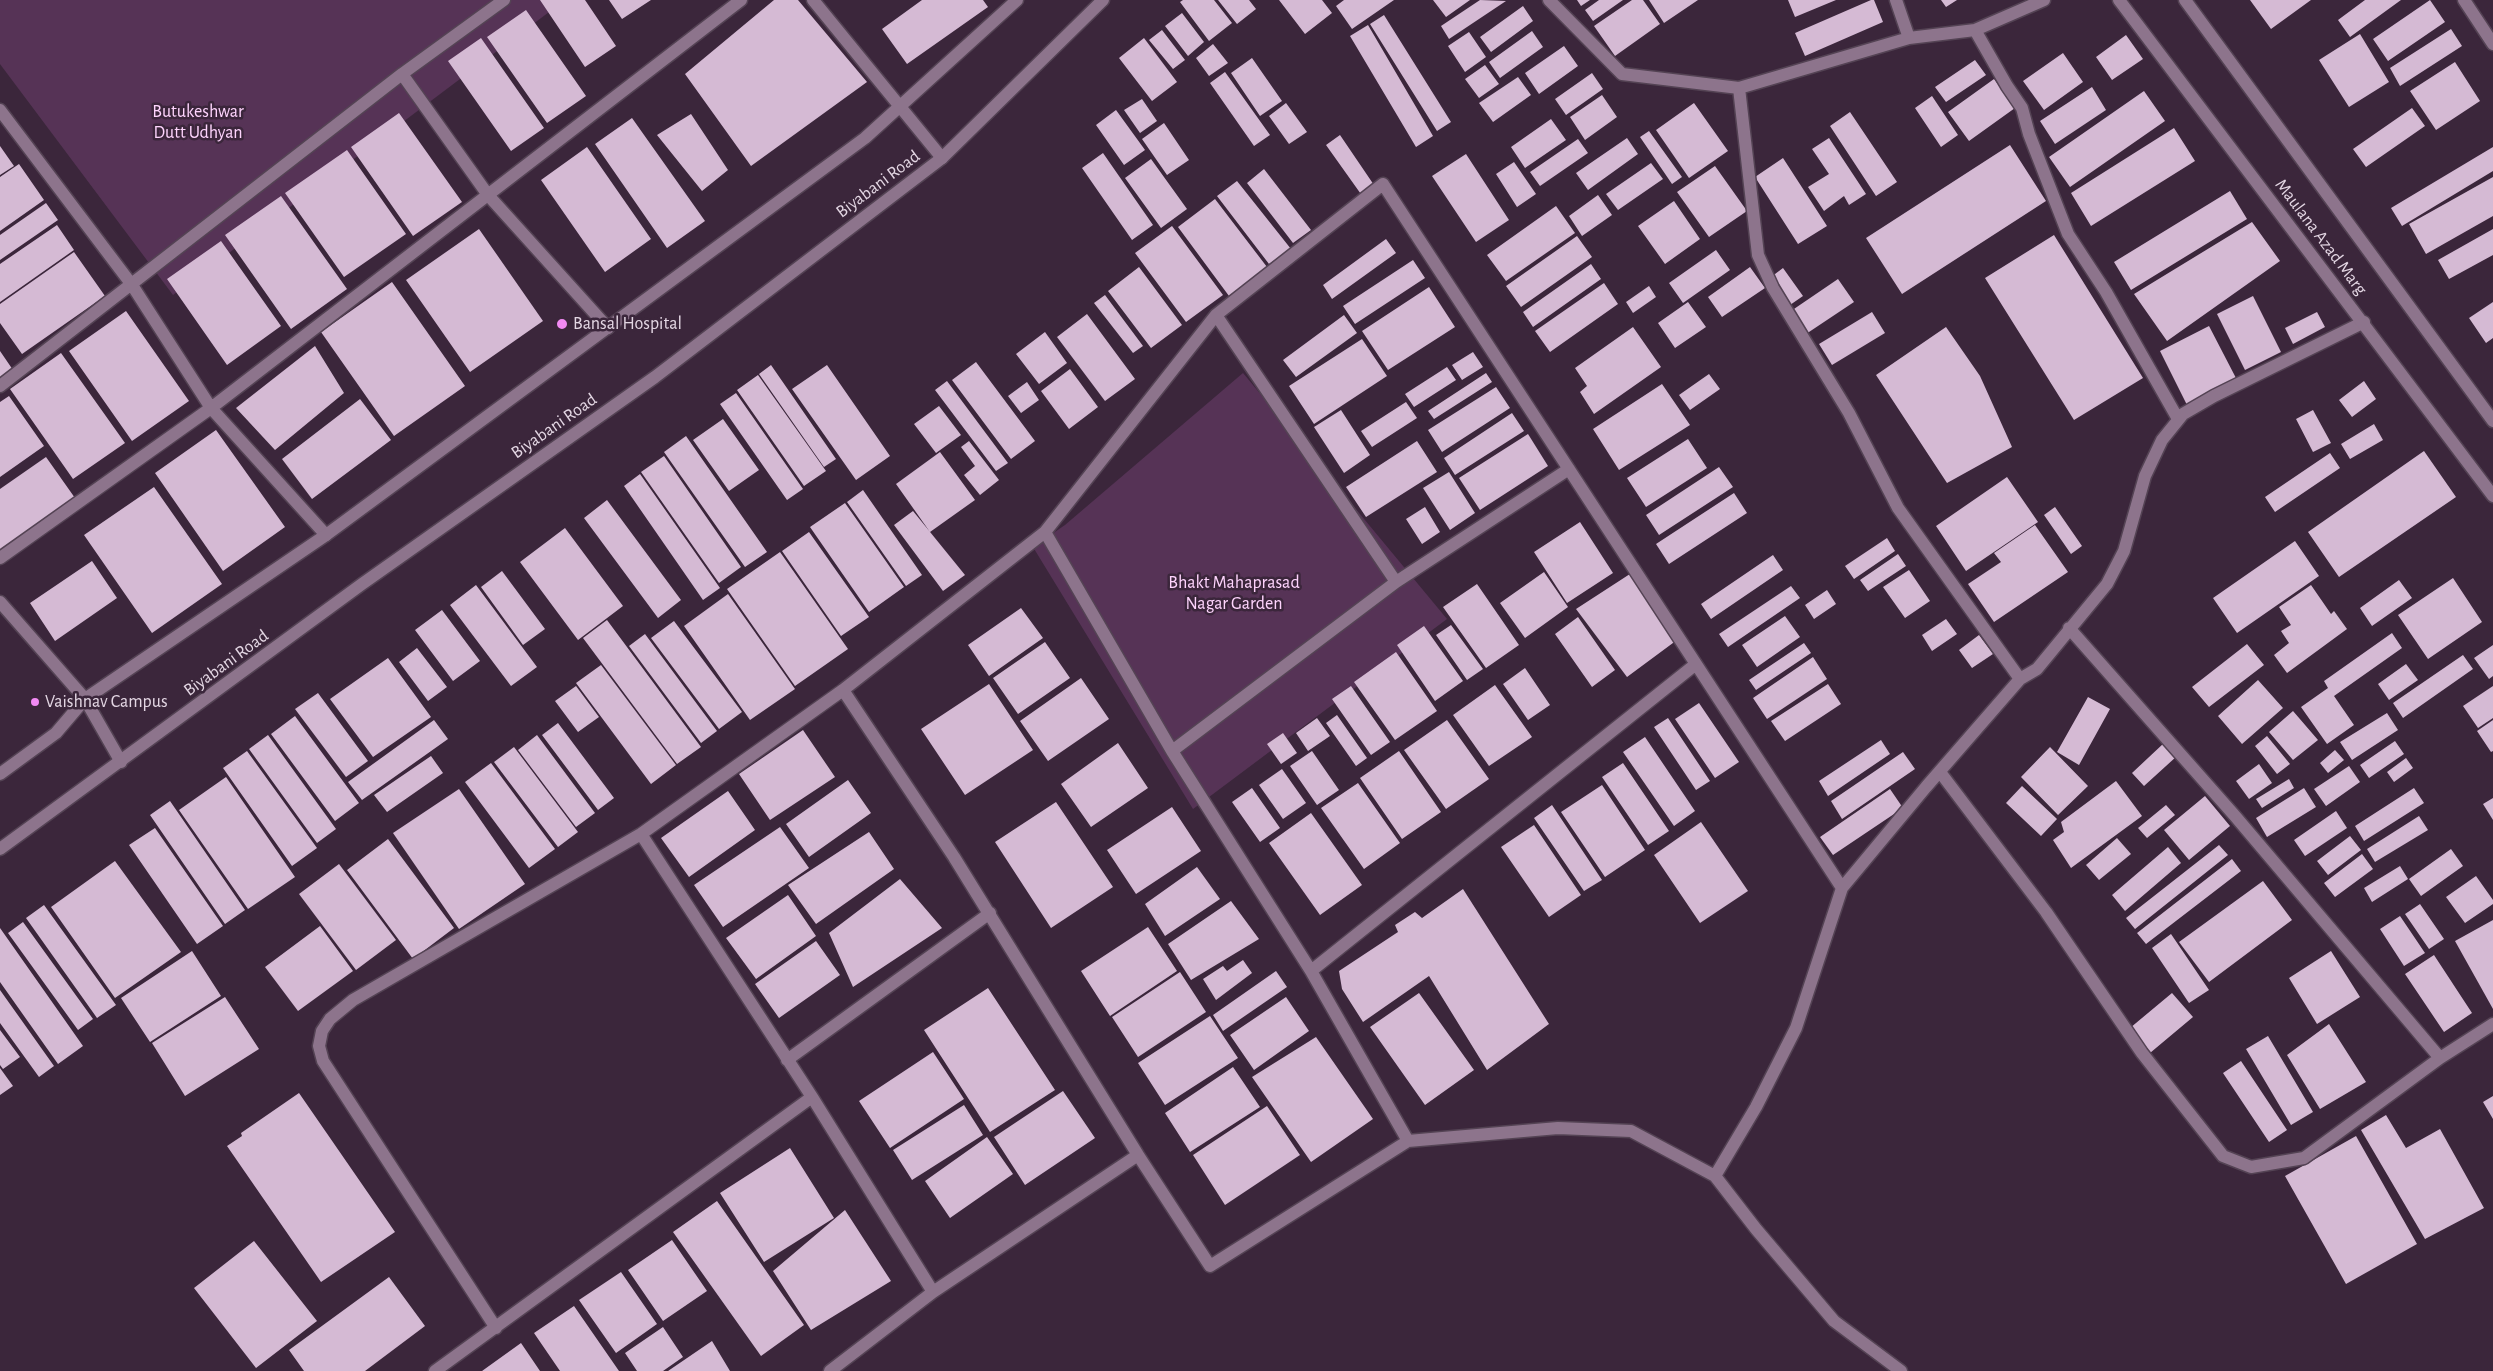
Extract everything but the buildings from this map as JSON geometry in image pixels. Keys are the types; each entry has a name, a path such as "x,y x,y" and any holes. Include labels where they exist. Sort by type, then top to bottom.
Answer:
{"street":[{"path":"0,386 402,74 504,0"},
{"path":"0,558 210,408 741,0"},
{"path":"814,0 942,158"},
{"path":"0,774 56,733 85,698 326,535 864,138 1017,0"},
{"name":"Biyabani Road","path":"0,850 362,584 655,376 942,158 1103,0"},
{"path":"1549,0 1622,74 1739,88 1910,38 1975,30 2044,0"},
{"path":"1896,0 1910,38"},
{"name":"Maulana Azad Marg","path":"2119,0 2364,322 2493,496"},
{"name":"Maulana Azad Marg","path":"2184,0 2493,421"},
{"path":"2464,0 2493,44"},
{"path":"1975,30 2006,86 2022,108 2029,134 2068,234 2106,292 2178,419"},
{"path":"402,74 488,195 608,328"},
{"path":"1739,88 1758,255 1773,288 1849,414 1898,508 2020,679"},
{"path":"0,110 132,285 210,408 326,535"},
{"path":"496,1328 323,1061 319,1046 322,1031 330,1019 353,1000 641,834 842,690 1045,532 1216,315 1383,184 1842,888"},
{"path":"1216,315 1396,582"},
{"path":"1714,1176 1756,1107 1796,1028 1842,888 2020,679 2037,668 2107,584 2124,551 2145,476 2162,440 2178,419 2214,396 2364,322"},
{"path":"1172,751 1396,582 1569,469"},
{"path":"1045,532 1172,751 1311,971 1408,1141"},
{"path":"0,602 85,698 121,762"},
{"path":"2069,628 2235,816 2440,1058"},
{"path":"1311,971 1696,664"},
{"path":"842,690 990,913 1138,1155 1210,1266 1408,1141 1558,1128 1631,1132 1714,1176 1756,1229 1834,1320 1900,1371"},
{"path":"1940,772 2046,912 2142,1054 2223,1156 2251,1167 2304,1158 2440,1058 2493,1024"},
{"path":"641,834 812,1098 933,1292"},
{"path":"787,1060 990,913"},
{"path":"435,1371 812,1098"},
{"path":"830,1371 933,1292 1138,1155"}],"green space":[{"name":"Butukeshwar Dutt Udhyan","path":"0,0 565,0 173,295 0,64"},
{"name":"Bhakt Mahaprasad Nagar Garden","path":"1243,373 1447,619 1193,809 1033,547 1065,525"}],"place":[{"name":"Bansal Hospital","path":"562,324"},
{"name":"Vaishnav Campus","path":"35,702"}]}
